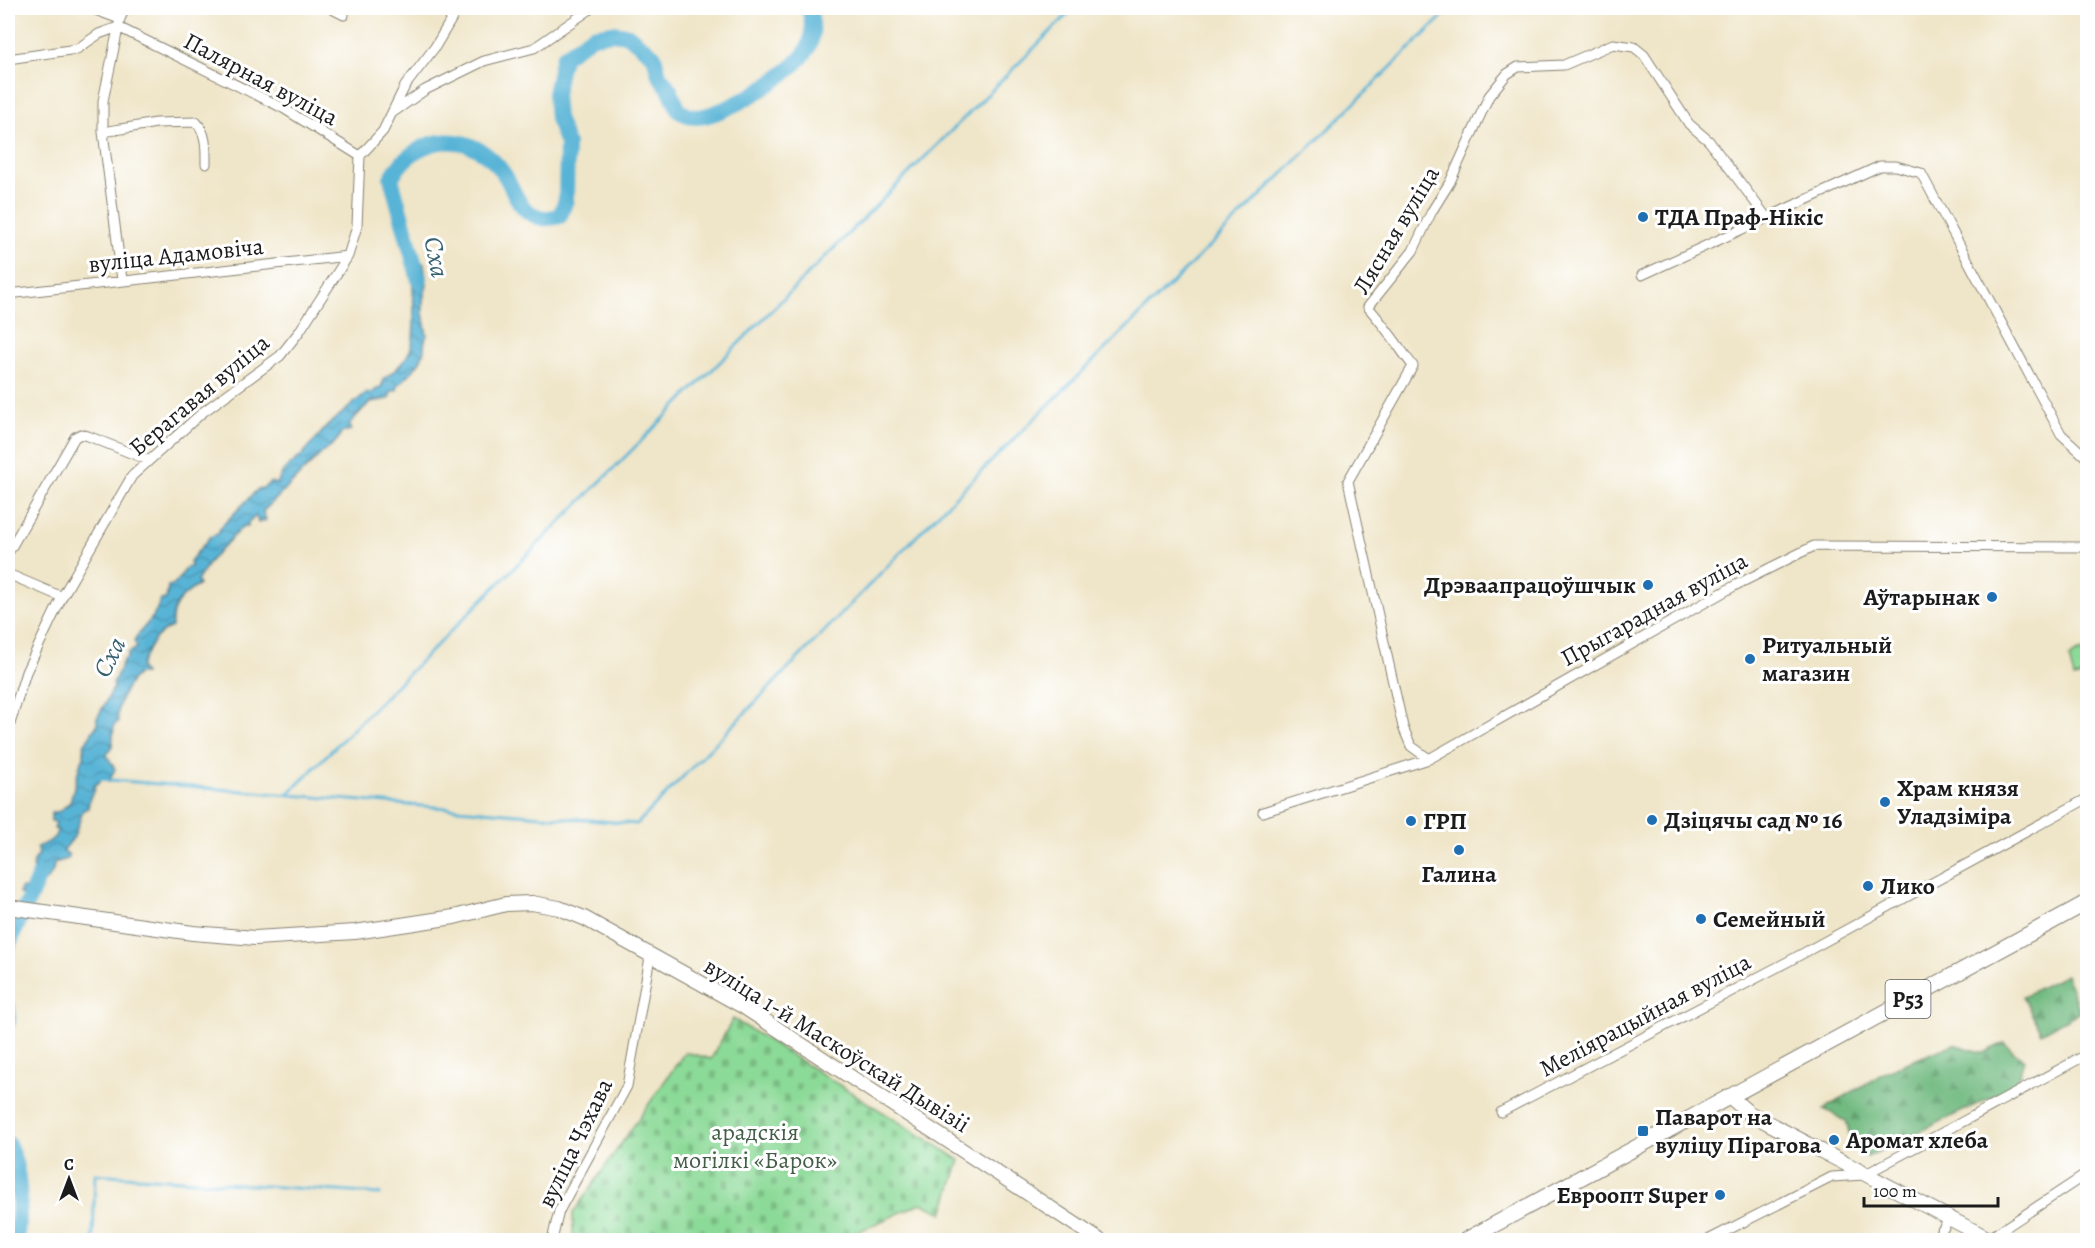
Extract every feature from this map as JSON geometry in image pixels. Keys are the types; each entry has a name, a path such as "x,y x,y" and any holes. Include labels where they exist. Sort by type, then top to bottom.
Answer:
{"main road":[{"name":"Р53","path":"1466,1240 2088,902"}],"street":[{"name":"Палярная вуліца","path":"90,8 282,108 360,156"},
{"path":"122,280 103,132 103,101 119,23 125,8"},
{"path":"330,8 344,15"},
{"path":"360,156 383,131 405,86 435,47 458,8"},
{"path":"392,113 425,90 484,61 534,48 592,8"},
{"path":"8,59 77,49 119,23"},
{"name":"Лясная вуліца","path":"1429,759 1411,747 1403,727 1348,481 1413,366 1394,342 1387,327 1368,307 1413,251 1432,211 1450,182 1489,96 1508,74 1518,67 1564,65 1613,44 1634,47 1644,56 1689,123 1709,141 1767,218"},
{"path":"103,132 156,123 196,122 202,127 206,145 206,164"},
{"name":"Берагавая вуліца","path":"8,730 26,672 62,597 127,484 148,460 203,412 280,356 299,332 348,256 357,226 360,156"},
{"path":"1642,275 1880,166 1896,166 1921,173 2061,434 2088,459"},
{"name":"вуліца Адамовіча","path":"8,294 348,256"},
{"path":"8,553 75,437 88,436 148,460"},
{"name":"Прыгарадная вуліца","path":"1263,812 1429,759 1736,585 1814,546 2088,547"},
{"path":"8,574 62,597"},
{"name":"Меліярацыйная вуліца","path":"1501,1112 1515,1107 2088,798"},
{"name":"вуліца 1-й Маскоўскай Дывізіі","path":"8,907 193,933 255,938 355,932 454,917 506,904 532,903 559,908 584,918 650,957 744,1007 1099,1240"},
{"name":"вуліца Чэхава","path":"552,1240 559,1210 627,1086 650,957"},
{"path":"1708,1240 1832,1177 1864,1175 2088,1054"},
{"path":"1729,1096 1749,1113 1989,1240 2085,1177"},
{"path":"1936,1240 1949,1219"}],"green space":[{"path":"2087,650 2087,675 2074,678 2069,658"},
{"path":"2066,975 2080,1012 2041,1033 2023,996"},
{"name":"арадскія могілкі «Барок»","path":"733,1019 960,1160 943,1213 921,1203 840,1240 573,1240 573,1213 685,1052 711,1059"},
{"path":"2004,1043 2024,1060 2015,1086 1867,1157 1850,1136 1846,1121 1824,1109 1887,1071 1954,1044 1983,1053"}],"water":[{"path":"418,258 424,264 427,285 423,300 423,313 427,335 419,362 398,385 397,390 391,392 389,399 370,402 350,423 351,430 342,432 335,442 263,511 266,520 258,523 256,516 248,522 248,526 243,526 210,561 197,581 199,585 178,602 173,613 172,627 160,634 152,644 140,667 144,674 137,674 122,696 118,709 118,722 114,725 112,746 107,755 115,769 109,781 102,779 93,787 95,790 90,797 88,808 83,810 74,837 63,851 68,854 68,859 54,863 52,873 33,896 19,894 21,889 29,887 34,873 33,862 39,854 37,847 50,841 57,833 57,829 54,829 56,822 51,821 51,813 60,811 70,802 81,761 84,758 84,745 97,725 97,718 114,687 113,684 123,661 128,657 128,653 137,648 134,640 153,616 161,600 166,599 168,586 174,585 187,567 191,567 190,561 210,537 218,534 220,528 258,489 271,482 277,484 283,471 302,455 327,426 367,392 371,393 382,386 383,379 406,358 413,341 414,318 409,263"}],"waterway":[{"name":"Сха","path":"419,280 391,178 402,163 416,152 430,144 446,142 462,143 477,149 491,159 504,174 528,212 544,218 560,216 566,200 567,144 557,118 555,94 563,57 593,36 612,33 628,35 654,56 659,75 670,90 679,111 694,117 708,115 758,92 790,69 801,58 812,37 809,8"},
{"path":"287,795 1074,8"},
{"path":"99,779 637,824 945,507 1451,8"},
{"name":"Сха","path":"8,946 39,876"},
{"name":"Сха","path":"8,1008 8,1021"},
{"name":"Сха","path":"8,1144 18,1179 19,1216 16,1240"},
{"path":"93,1240 95,1174 380,1194"}],"place":[{"name":"ТДА Праф-Нікіс","path":"1643,217"},
{"name":"Дрэваапрацоўшчык","path":"1648,585"},
{"name":"Аўтарынак","path":"1992,597"},
{"name":"Ритуальный магазин","path":"1750,659"},
{"name":"Храм князя Уладзіміра","path":"1885,802"},
{"name":"Дзіцячы сад № 16","path":"1652,820"},
{"name":"ГРП","path":"1411,821"},
{"name":"Галина","path":"1459,850"},
{"name":"Лико","path":"1868,886"},
{"name":"Семейный","path":"1701,919"},
{"name":"Паварот на вуліцу Пірагова","path":"1643,1131"},
{"name":"Аромат хлеба","path":"1834,1140"},
{"name":"Евроопт Super","path":"1720,1195"}]}
